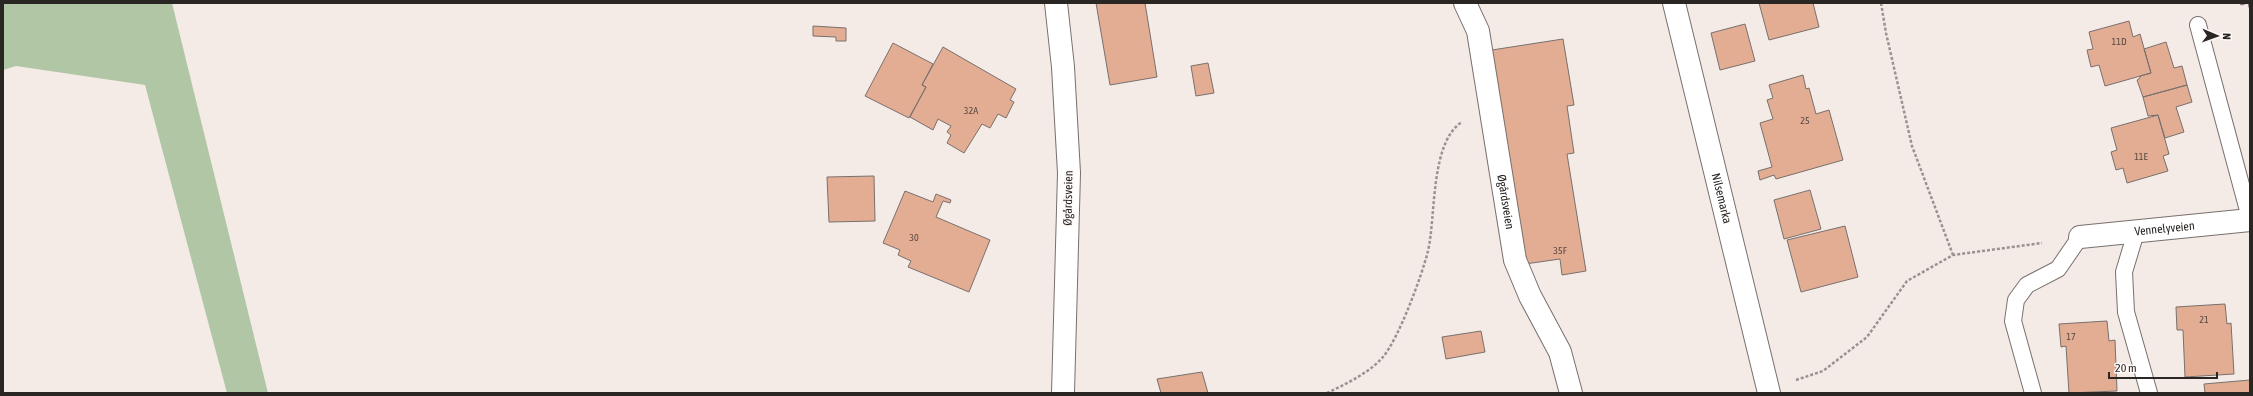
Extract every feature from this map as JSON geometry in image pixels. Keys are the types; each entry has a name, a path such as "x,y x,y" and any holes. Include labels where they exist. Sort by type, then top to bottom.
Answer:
{"street":[{"name":"Øgårdsveien","path":"1056,3 1063,67 1069,173 1063,393"},
{"name":"Øgårdsveien","path":"1465,3 1478,31 1514,260 1530,296 1560,352 1571,393"},
{"name":"Nilsemarka","path":"1674,3 1768,392"},
{"name":"Vennelyveien","path":"2080,237 2250,219"}],"lane":[{"path":"2198,25 2250,219"},
{"path":"2136,232 2124,272 2126,312 2148,393"},
{"path":"2033,393 2013,321 2016,300 2027,285 2058,269 2080,237"}],"path":[{"path":"1881,3 1886,33 1912,146 1953,256"},
{"path":"1327,393 1353,380 1383,357 1387,350 1404,320 1428,250 1439,160 1454,127 1490,106"},
{"path":"1768,392 1823,371 1867,337 1907,281 1953,256 2080,237"}],"green space":[{"path":"3,3 172,3 268,393 227,393 145,85 16,66 3,70"}],"building":[{"path":"1096,3 1145,3 1157,77 1110,85"},
{"path":"1759,3 1813,3 1819,27 1769,40"},
{"path":"2129,21 2133,37 2140,34 2151,73 2105,86 2099,65 2091,67 2087,50 2093,49 2089,32"},
{"path":"1745,24 1755,61 1720,70 1711,33"},
{"path":"813,26 846,28 846,41 836,41 836,37 813,36"},
{"path":"1563,39 1574,105 1567,106 1574,153 1567,154 1586,271 1562,275 1560,259 1525,264 1492,50"},
{"path":"2166,42 2174,68 2182,66 2187,85 2143,97 2137,80 2140,76 2151,73 2144,49"},
{"path":"893,43 933,64 922,85 926,87 909,118 865,96"},
{"path":"943,47 1016,89 1010,100 1014,102 1006,118 998,114 990,128 982,124 964,153 947,143 951,135 947,132 951,126 938,119 933,130 910,117 926,87 922,85"},
{"path":"1208,63 1214,93 1196,96 1191,66"},
{"path":"1803,75 1806,89 1809,88 1816,114 1829,110 1843,160 1776,179 1774,175 1760,180 1758,171 1772,167 1760,123 1773,119 1767,100 1773,98 1769,85"},
{"path":"2187,85 2192,102 2176,107 2184,132 2165,138 2158,115 2148,116 2143,97"},
{"path":"2158,115 2169,154 2163,156 2168,171 2127,183 2123,168 2116,170 2111,152 2117,150 2111,128"},
{"path":"874,176 875,221 829,222 827,177"},
{"path":"1810,190 1821,229 1784,239 1774,200"},
{"path":"905,191 933,202 936,194 951,200 950,203 943,201 936,217 990,240 969,292 908,267 911,261 898,255 900,250 883,243"},
{"path":"1845,226 1858,277 1801,292 1787,240"},
{"path":"2225,304 2227,324 2231,323 2234,374 2185,377 2183,330 2177,330 2176,307"},
{"path":"2107,321 2109,341 2115,340 2117,391 2069,393 2066,346 2061,347 2059,324"},
{"path":"1481,331 1485,352 1446,359 1442,337"},
{"path":"1202,372 1208,393 1161,393 1157,379"},
{"path":"2250,380 2250,393 2205,393 2204,384"}]}
